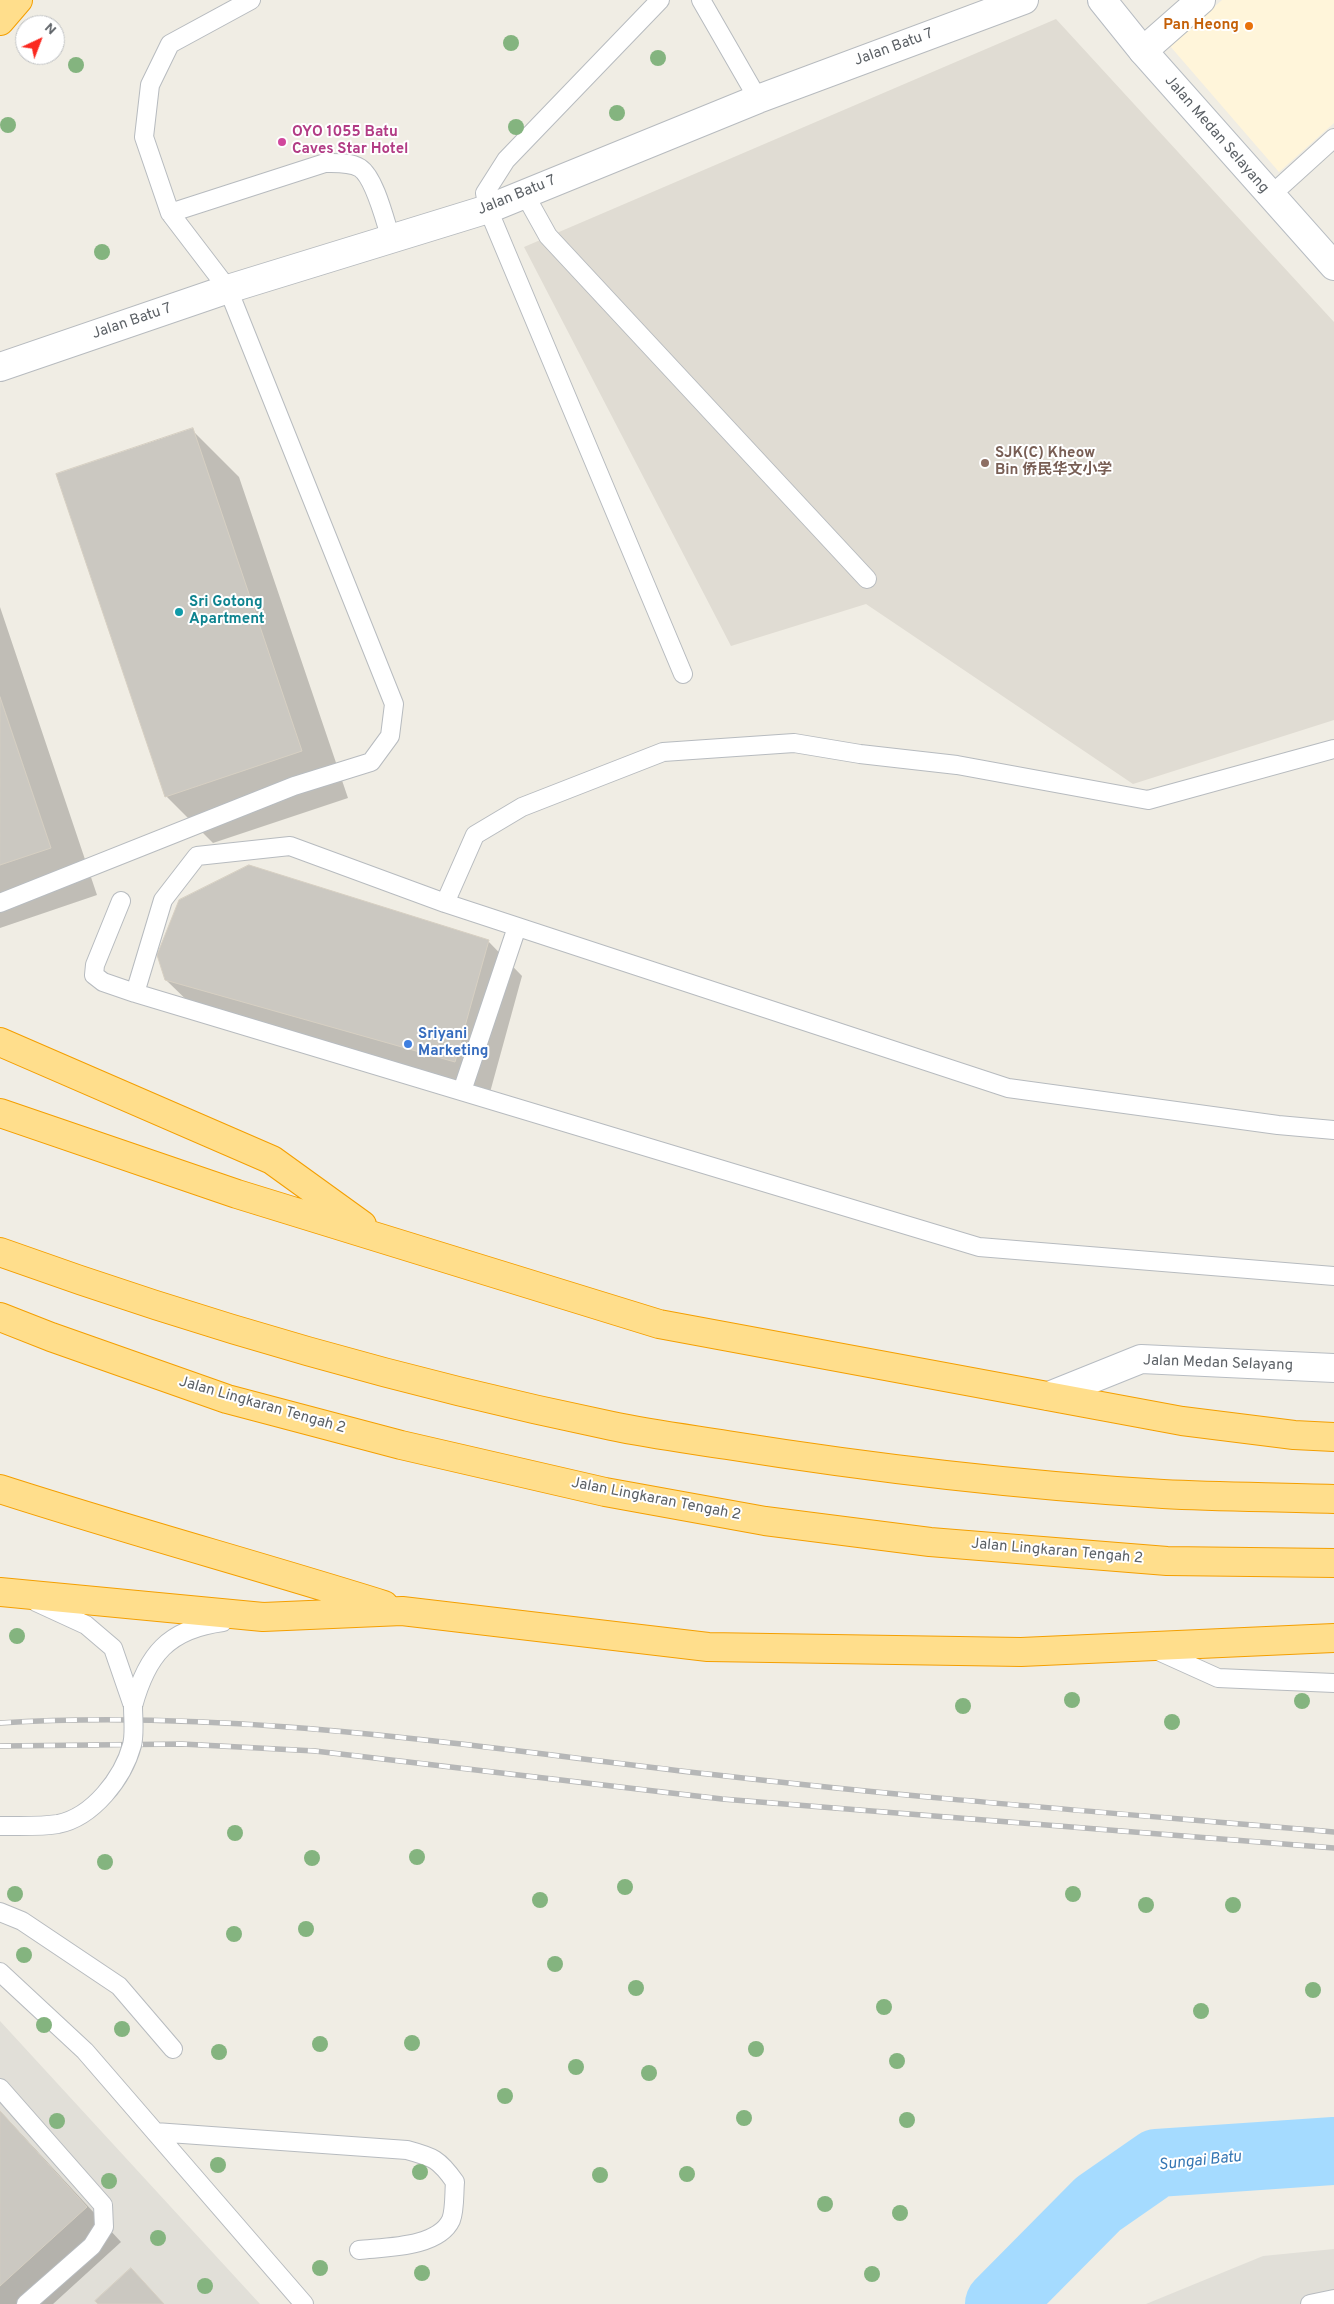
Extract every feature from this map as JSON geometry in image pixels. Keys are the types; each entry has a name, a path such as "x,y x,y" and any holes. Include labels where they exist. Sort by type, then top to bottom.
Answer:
{"highway":[{"path":"0,21 18,0"},
{"path":"0,1042 272,1160 380,1238"},
{"path":"0,1113 237,1194 659,1324 1182,1421 1294,1435 1334,1437"},
{"path":"0,1252 95,1286 324,1356 518,1405 616,1427 790,1455 960,1477 1162,1494 1334,1499"},
{"name":"Jalan Lingkaran Tengah 2","path":"0,1317 227,1399 401,1445 605,1492 765,1521 930,1542 1167,1561 1334,1563"},
{"path":"0,1489 99,1521 293,1576 402,1611"},
{"path":"9,1593 263,1617 402,1611 708,1647 1021,1652 1334,1638"}],"street":[{"name":"Jalan Batu 7","path":"0,367 228,289 488,209 758,99 1024,0"},
{"name":"Jalan Medan Selayang","path":"1102,0 1143,51 1334,266"},
{"path":"1143,51 1201,0"},
{"name":"Jalan Medan Selayang","path":"1049,1396 1142,1360 1334,1368"}],"lane":[{"path":"0,903 294,786 371,762 390,736 394,704 228,289 170,213 144,137 150,85 170,44 251,0"},
{"path":"660,0 506,160 484,193 488,209 683,674"},
{"path":"701,0 758,99"},
{"path":"1270,196 1334,138"},
{"path":"170,213 325,163 344,164 360,168 372,184 391,239"},
{"path":"524,193 548,236 867,579"},
{"path":"445,903 475,836 522,807 663,752 794,743 957,765 1148,800 1334,749"},
{"path":"135,993 163,900 197,856 290,846 445,903 1008,1088 1268,1124 1334,1130"},
{"path":"121,901 95,965 94,974 103,982 135,993 979,1247 1334,1276"},
{"path":"462,1091 517,927"},
{"path":"9,1593 86,1625 113,1648 133,1706"},
{"path":"0,1826 59,1824 87,1810 108,1792 122,1770 133,1744 133,1706 140,1680 152,1658 169,1642 199,1625 263,1617"},
{"path":"1149,1647 1218,1678 1334,1683"},
{"path":"0,1912 22,1921 119,1986 172,2049"},
{"path":"0,1972 86,2051 304,2304"},
{"path":"0,2088 103,2205 104,2227 92,2246 26,2304"},
{"path":"155,2132 407,2150 430,2156 444,2165 456,2182 451,2220 436,2236 411,2244 359,2250"},
{"path":"1310,2304 1334,2299"}],"shaded area":[{"path":"1222,0 1334,0 1334,123 1279,172 1170,46"},
{"name":"SJK(C) Kheow Bin 侨民华文小学","path":"1056,19 1334,322 1334,720 1133,784 866,604 731,646 524,247"},
{"path":"0,2021 260,2304 0,2304"},
{"path":"1334,2249 1334,2304 1146,2304 1263,2256"}],"building":[{"name":"Sri Gotong Apartment","path":"193,428 302,751 165,797 56,474"},
{"path":"0,697 51,848 0,865"},
{"path":"249,865 489,940 455,1062 165,980 157,955 179,900"},
{"path":"0,2111 87,2207 0,2286"},
{"path":"131,2268 164,2304 98,2304 95,2301"}],"waterway":[{"name":"Sungai Batu","path":"999,2304 1098,2204 1157,2163 1334,2151"}],"railway":[{"path":"0,1723 90,1720 180,1721 360,1733 871,1792 1334,1832"},
{"path":"0,1746 182,1744 315,1751 722,1799 1334,1848"}],"place":[{"name":"Pan Heong","path":"1249,26"},
{"name":"OYO 1055 Batu Caves Star Hotel","path":"282,142"},
{"name":"SJK(C) Kheow Bin 侨民华文小学","path":"985,463"},
{"name":"Sri Gotong Apartment","path":"179,612"},
{"name":"Sriyani Marketing","path":"408,1044"}]}
